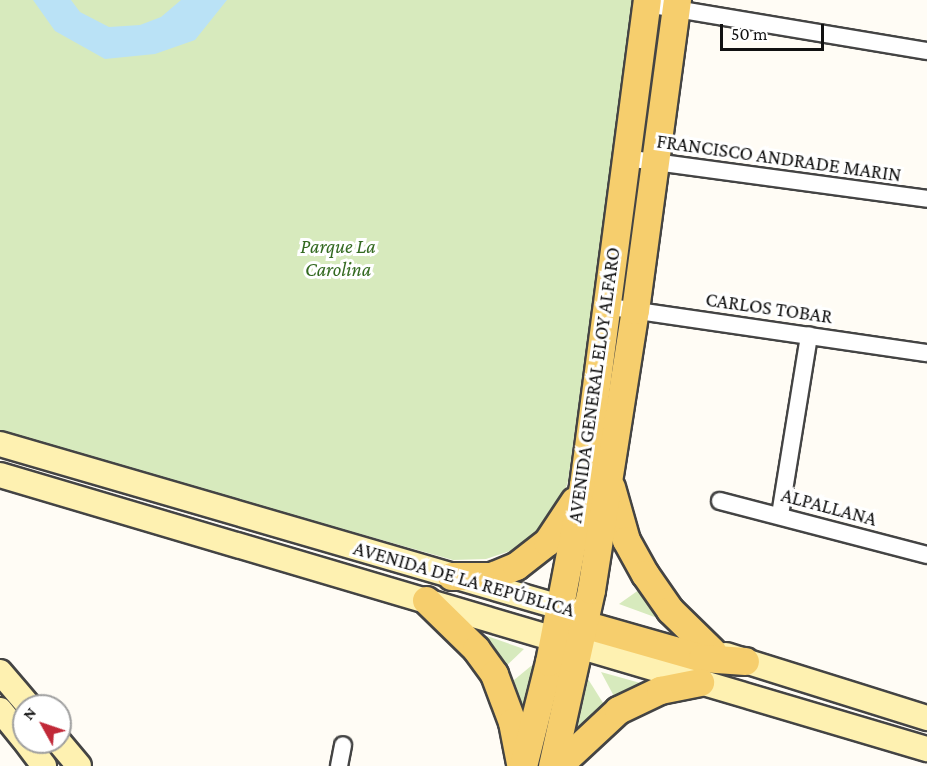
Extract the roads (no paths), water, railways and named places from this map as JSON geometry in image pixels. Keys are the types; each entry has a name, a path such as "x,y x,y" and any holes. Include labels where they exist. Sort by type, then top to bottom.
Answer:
{"main road":[{"name":"AVENIDA GENERAL ELOY ALFARO","path":"575,630 560,607 583,485 604,306 647,2"},
{"name":"AVENIDA GENERAL ELOY ALFARO","path":"552,766 575,630 608,475 635,310 676,4"},
{"name":"AVENIDA DE LA REPÚBLICA","path":"0,444 560,607"},
{"name":"AVENIDA DE LA REPÚBLICA","path":"0,475 426,600 575,630 712,651 927,718"},
{"path":"608,475 635,558 670,610 712,651"},
{"path":"451,576 491,576 516,566 547,542 583,485"},
{"path":"426,600 471,642 494,674 512,722 522,766"},
{"name":"AVENIDA GENERAL ELOY ALFARO","path":"522,766 575,630"},
{"path":"575,630 702,658 745,661"},
{"name":"AVENIDA DE LA REPÚBLICA","path":"575,630 700,682 927,749"},
{"path":"0,672 19,694"},
{"path":"558,766 618,710 660,690 700,682"},
{"path":"0,710 12,725"},
{"path":"35,754 44,766"},
{"path":"69,754 79,766"}],"street":[{"path":"647,2 676,4 927,51"},
{"name":"FRANCISCO ANDRADE MARIN","path":"625,158 927,199"},
{"name":"CARLOS TOBAR","path":"604,306 927,353"},
{"path":"780,515 809,335"},
{"name":"ALPALLANA","path":"720,501 927,555"},
{"path":"339,766 343,745"}],"water":[{"path":"33,0 71,0 80,12 109,27 140,25 161,17 181,0 227,0 195,40 155,54 105,59 55,31"}],"park label":[{"name":"Parque La Carolina","path":"338,258"}]}
